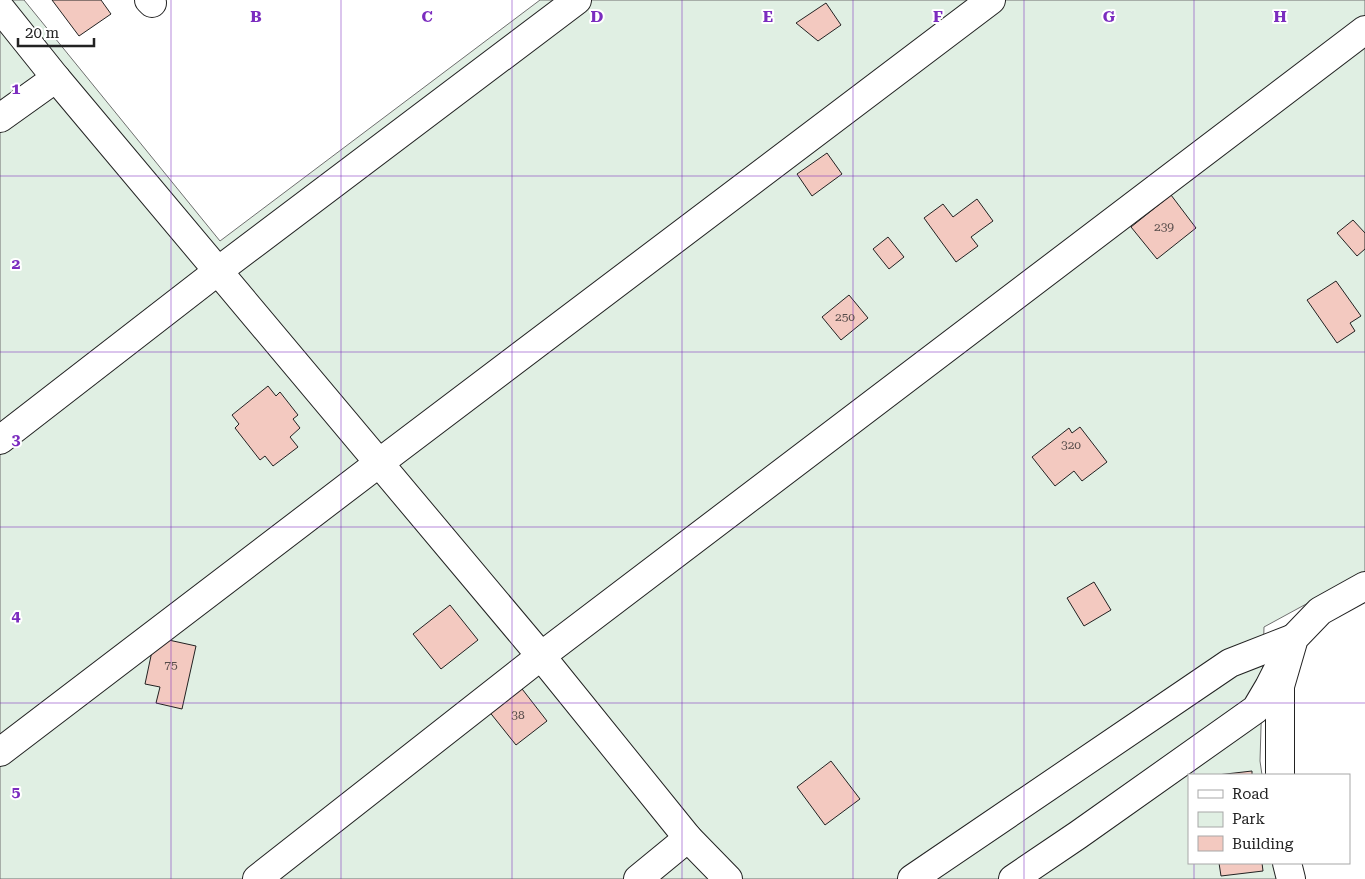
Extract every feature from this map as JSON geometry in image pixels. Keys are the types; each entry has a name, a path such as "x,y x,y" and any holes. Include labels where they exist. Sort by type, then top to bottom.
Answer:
{"street":[{"path":"0,440 218,271 577,0"},
{"path":"0,752 991,0"},
{"path":"0,8 56,78 541,656 688,838 728,879"},
{"path":"257,879 541,656 1365,30"},
{"path":"0,118 56,78"},
{"path":"1013,879 1256,709 1294,638 1320,611 1365,586"},
{"path":"1280,774 1280,686 1294,638"},
{"path":"912,879 1230,662 1294,638"},
{"path":"638,879 688,838"},
{"path":"1287,864 1291,879"}],"green space":[{"path":"0,0 24,0 220,241 540,0 1365,0 1365,572 1264,627 1260,761 1262,774 1188,774 1188,864 1275,864 1277,879 0,879"}],"building":[{"path":"52,0 101,0 111,14 79,36"},
{"path":"826,3 841,25 818,41 796,23"},
{"path":"827,153 842,174 812,196 797,174"},
{"path":"1171,195 1196,228 1157,259 1131,227"},
{"path":"977,199 993,221 971,237 978,246 956,262 924,218 943,204 953,217"},
{"path":"1353,220 1365,233 1365,249 1357,256 1337,233"},
{"path":"888,237 904,257 889,269 873,249"},
{"path":"1336,281 1361,316 1350,323 1355,331 1337,343 1307,300"},
{"path":"849,295 868,318 841,340 822,317"},
{"path":"268,386 276,396 280,392 298,415 293,419 300,428 290,437 298,447 273,466 265,456 260,460 235,428 239,424 232,415"},
{"path":"1080,427 1107,462 1082,481 1074,471 1055,486 1032,457 1069,428 1072,433"},
{"path":"1094,582 1111,610 1084,626 1067,598"},
{"path":"450,605 478,640 441,669 413,634"},
{"path":"155,637 196,646 182,709 156,703 160,687 145,684"},
{"path":"519,685 547,721 516,745 488,710"},
{"path":"831,761 860,799 825,825 797,787"},
{"path":"1252,771 1252,774 1226,774"},
{"path":"1219,864 1262,864 1263,871 1221,876"}]}
